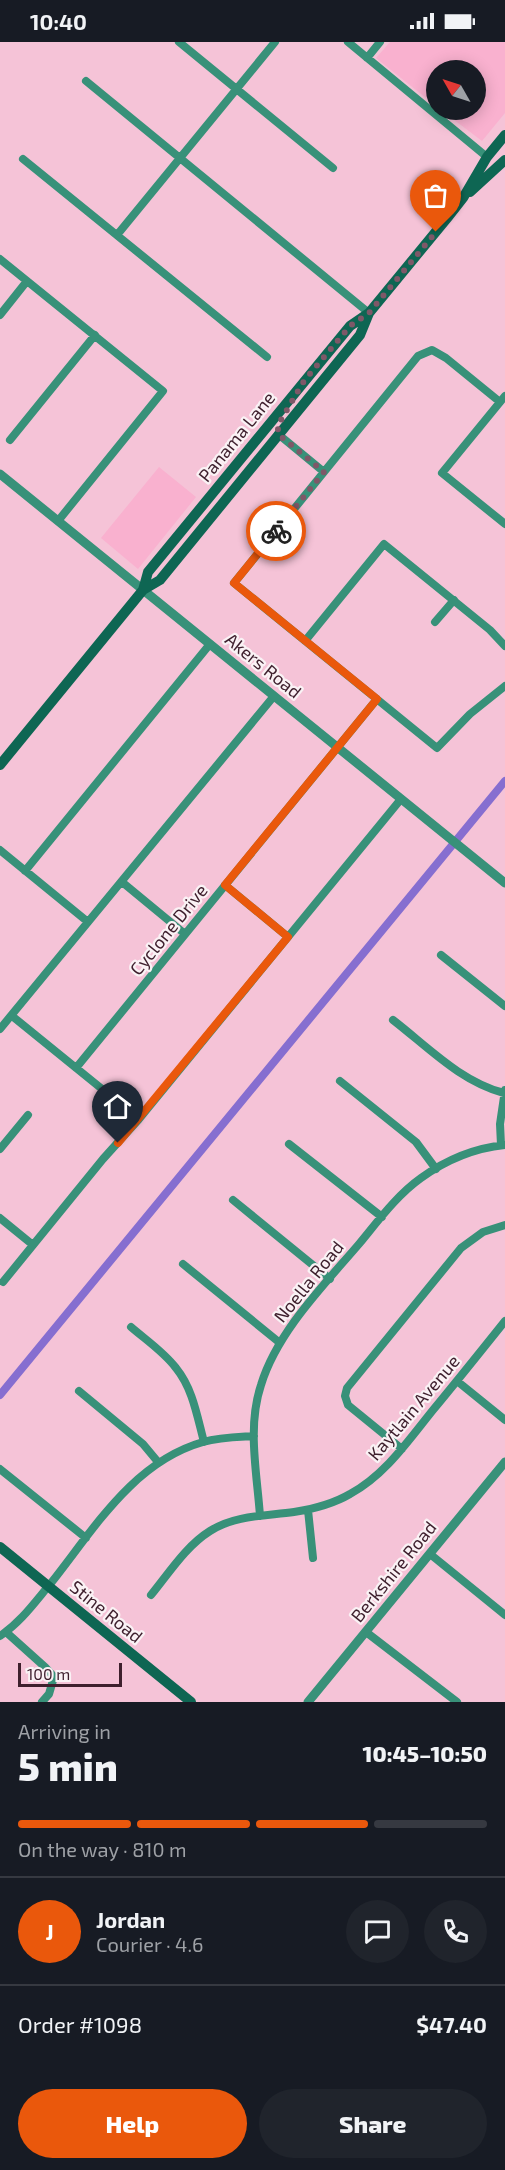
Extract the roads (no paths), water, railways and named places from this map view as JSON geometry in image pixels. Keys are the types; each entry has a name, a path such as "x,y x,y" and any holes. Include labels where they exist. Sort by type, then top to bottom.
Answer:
{"main road":[{"path":"467,195 488,166 487,157 505,135"},
{"name":"Panama Lane","path":"143,590 148,572 350,326 369,313 467,195 505,160"},
{"name":"Panama Lane","path":"0,765 143,590 160,580 360,335 369,313"},
{"path":"278,434 278,425 304,381"},
{"name":"Stine Road","path":"0,1547 191,1702"}],"street":[{"path":"179,42 333,168"},
{"path":"117,235 275,42"},
{"path":"348,42 487,157"},
{"path":"367,58 380,42"},
{"path":"86,81 369,313"},
{"path":"23,159 267,357"},
{"path":"0,259 163,391 58,521"},
{"path":"0,315 27,281"},
{"path":"10,440 95,335"},
{"path":"505,524 442,473 503,399 432,350 418,356 234,583 437,748 470,714 505,686"},
{"path":"278,434 324,472"},
{"name":"Akers Road","path":"0,474 505,883"},
{"path":"305,640 384,544 490,630 505,646"},
{"path":"435,622 454,600"},
{"path":"25,870 210,644"},
{"path":"0,1029 274,696"},
{"name":"Cyclone Drive","path":"75,1068 377,699"},
{"path":"3,1282 401,799"},
{"path":"0,850 88,922"},
{"path":"122,882 185,934"},
{"path":"225,885 288,937"},
{"path":"441,955 505,1006"},
{"path":"12,1016 139,1119"},
{"path":"393,1020 467,1078 489,1089 505,1092 500,1124 503,1145"},
{"path":"340,1081 416,1142 436,1169"},
{"path":"0,1149 28,1115"},
{"path":"289,1144 382,1217"},
{"name":"Noella Road","path":"260,1516 254,1417 260,1385 280,1344 330,1279 412,1185 436,1169 469,1153 503,1145"},
{"path":"233,1200 330,1279"},
{"path":"0,1218 33,1245"},
{"path":"402,1449 348,1405 345,1396 347,1388 452,1257 471,1239 505,1225"},
{"path":"183,1264 280,1344"},
{"name":"Kaytlain Avenue","path":"151,1594 199,1538 210,1530 231,1521 308,1510 338,1500 364,1485 389,1464 402,1449 505,1321"},
{"path":"131,1328 167,1357 184,1379 204,1442"},
{"path":"457,1381 505,1420"},
{"path":"79,1391 143,1444 158,1462"},
{"path":"42,1702 49,1694 54,1677 45,1666 3,1634 25,1614 130,1485 158,1462 180,1450 204,1442 228,1437 254,1436"},
{"name":"Berkshire Road","path":"308,1702 505,1462"},
{"path":"0,1469 86,1538"},
{"path":"308,1510 313,1558"},
{"path":"430,1554 505,1615"},
{"path":"366,1632 457,1702"}],"waterway":[{"path":"0,1395 505,781"}]}
